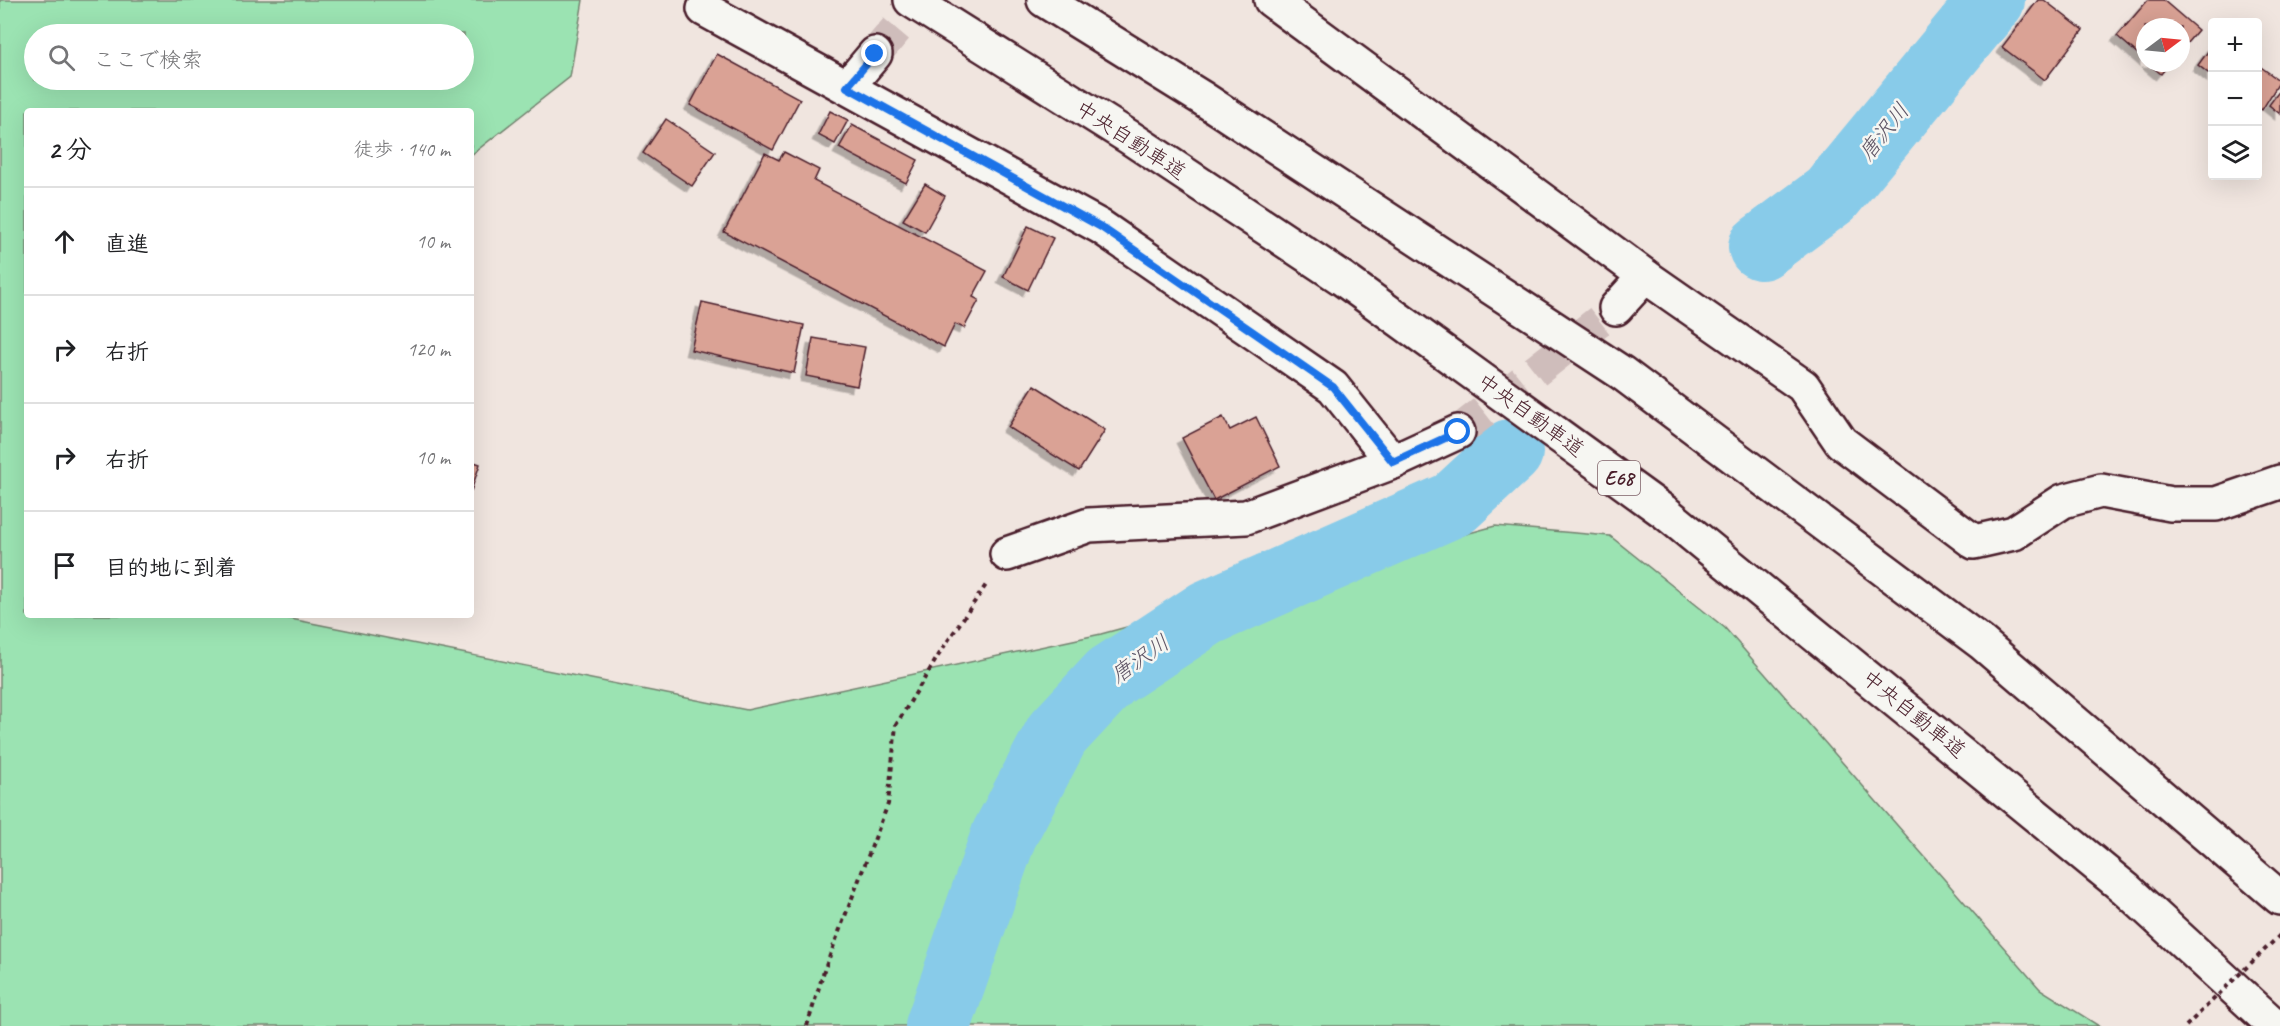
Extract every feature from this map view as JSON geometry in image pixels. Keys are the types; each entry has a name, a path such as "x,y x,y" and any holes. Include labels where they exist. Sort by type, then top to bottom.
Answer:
{"main road":[{"name":"中央自動車道","path":"911,0 1129,137 1343,279 1666,513 2126,889 2275,1026"},
{"path":"1044,0 1212,104 1622,373 1982,643 2280,898"},
{"path":"1271,0 1645,276 1803,386 1841,442 1974,542 2014,533 2063,501 2101,491 2171,504 2216,504 2280,482"},
{"path":"704,9 1101,227 1333,387 1393,462"},
{"path":"847,87 875,54"},
{"path":"1616,308 1645,276"},
{"path":"1007,554 1089,525 1246,517 1393,462 1458,432"}],"path":[{"path":"807,1026 824,971 888,804 897,725 943,648 1007,554"},
{"path":"2187,1026 2280,935"}],"green space":[{"path":"0,0 583,0 570,77 474,153 474,108 24,108 24,618 286,618 747,710 1101,634 1495,526 1610,536 1725,628 2040,989 2099,1026 0,1026"}],"building":[{"path":"2038,0 2044,0 2083,30 2045,80 2002,47"},
{"path":"2148,0 2163,0 2184,18 2136,18 2136,52 2117,36"},
{"path":"2190,23 2198,30 2190,39"},
{"path":"2208,51 2208,73 2198,65"},
{"path":"717,54 800,99 773,150 690,105"},
{"path":"2262,68 2280,81 2262,110"},
{"path":"2280,90 2280,114 2269,105"},
{"path":"830,111 848,120 835,144 818,135"},
{"path":"666,119 715,152 692,186 643,153"},
{"path":"852,125 918,160 906,183 839,148"},
{"path":"784,152 819,170 814,181 987,271 973,297 979,300 964,328 955,324 944,347 724,232 765,153 779,160"},
{"path":"925,184 945,196 925,232 903,220"},
{"path":"1028,226 1053,238 1028,290 1003,277"},
{"path":"702,302 804,325 794,373 691,350"},
{"path":"813,338 865,347 857,386 806,376"},
{"path":"1034,385 1105,430 1079,471 1008,427"},
{"path":"1223,417 1230,430 1256,417 1280,466 1214,500 1182,438"},
{"path":"474,462 480,464 474,482"}],"waterway":[{"name":"唐沢川","path":"1761,247 1831,195 1992,0"},
{"name":"唐沢川","path":"938,1026 1004,835 1057,734 1111,676 1207,613 1454,504 1510,452"}],"tunnel":[{"path":"875,54 921,0"},
{"path":"1458,432 1616,308"}],"route":[{"path":"875,54 847,87 1101,227 1333,387 1393,462 1458,432"}]}
